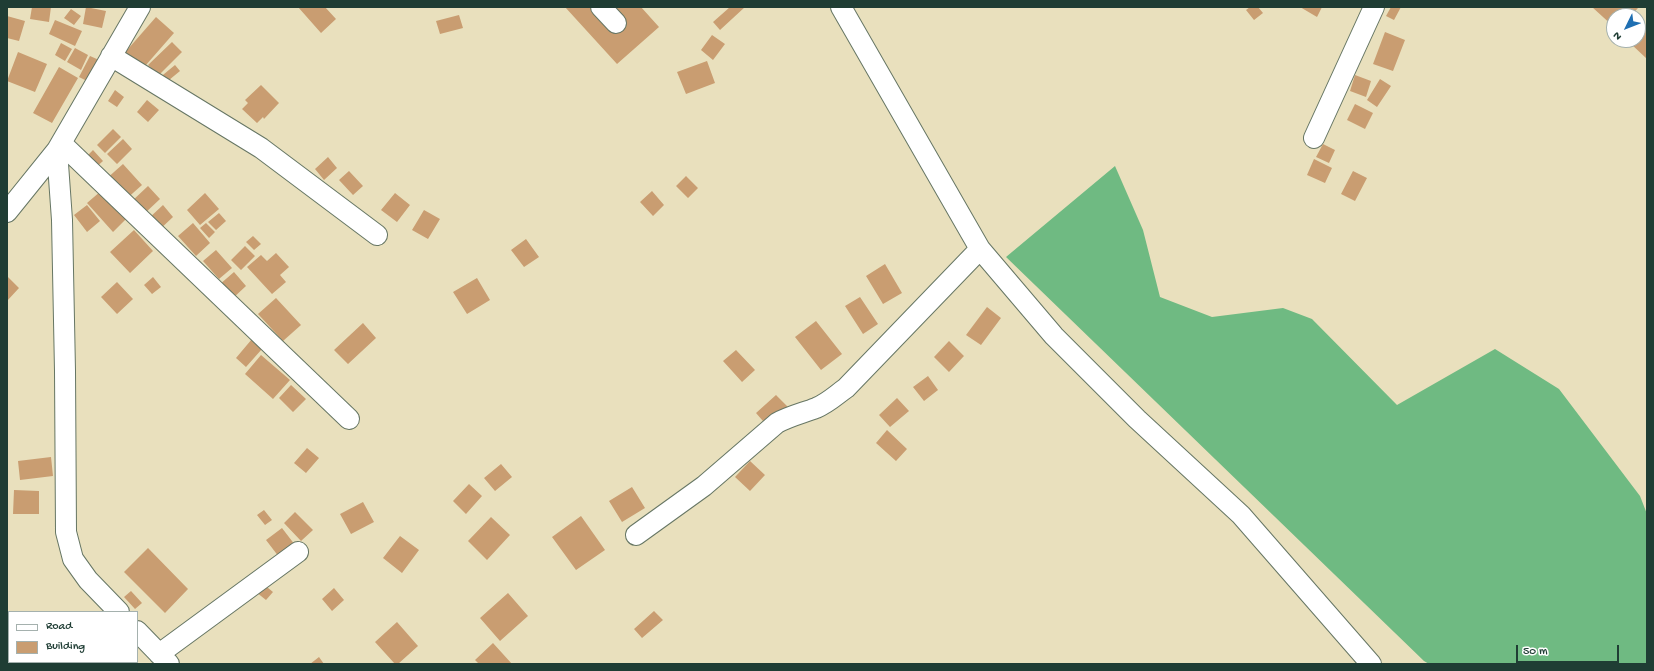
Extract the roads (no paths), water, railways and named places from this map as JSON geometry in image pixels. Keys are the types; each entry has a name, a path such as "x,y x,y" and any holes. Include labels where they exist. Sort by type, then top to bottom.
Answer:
{"street":[{"path":"7,212 59,146 140,7"},
{"path":"601,7 616,23"},
{"path":"841,7 980,250 1059,341 1137,419 1241,515 1371,664"},
{"path":"1314,138 1374,7"},
{"path":"111,56 261,148 377,235"},
{"path":"59,146 348,419"},
{"path":"59,146 65,372 66,532 73,559 88,580 118,611"},
{"path":"636,535 704,486 777,423 790,416 816,408 830,401 846,388 980,250"},
{"path":"138,632 164,659 298,552"}]}
